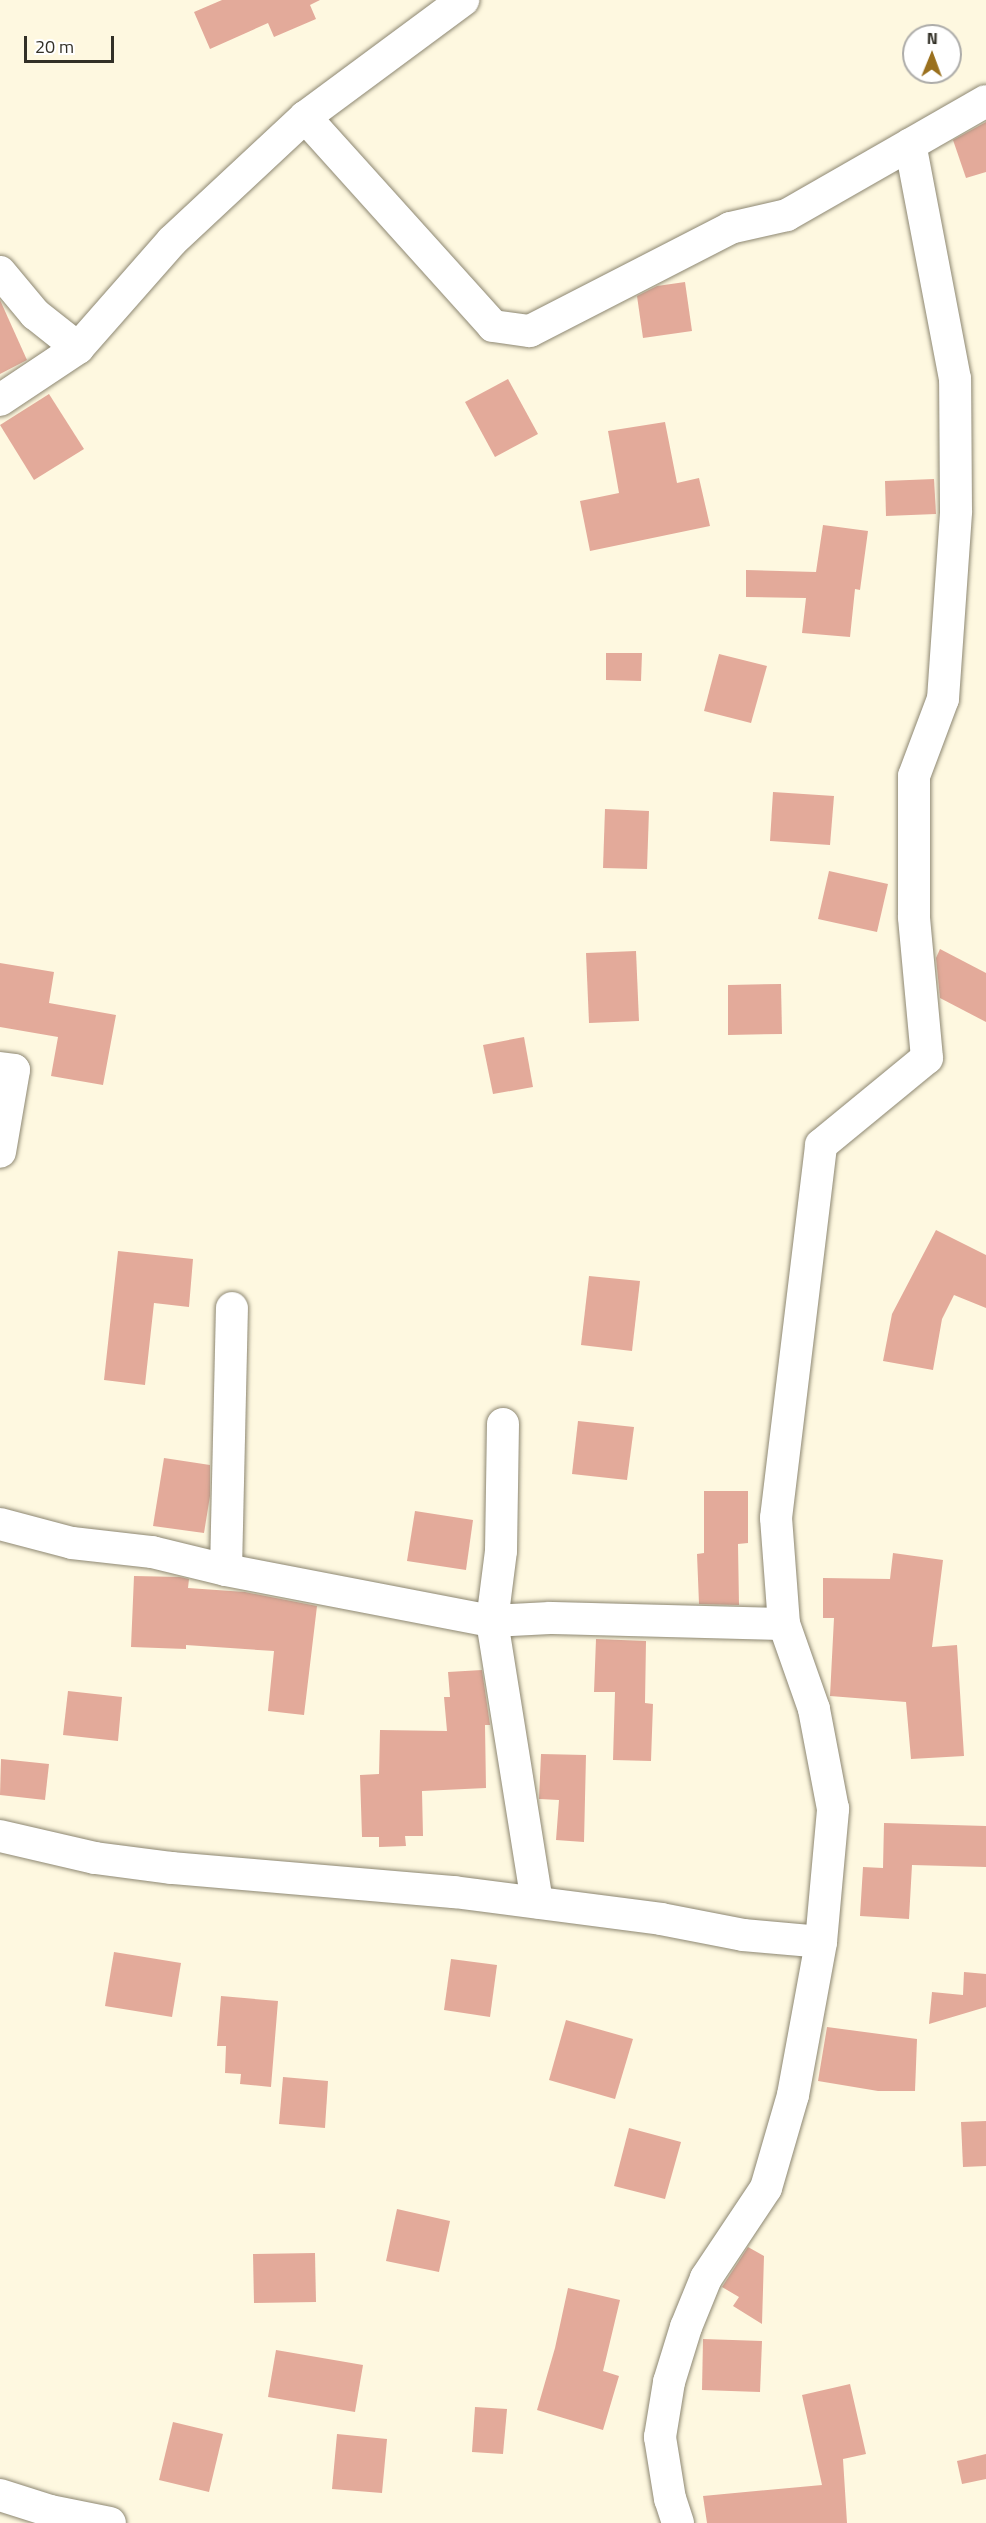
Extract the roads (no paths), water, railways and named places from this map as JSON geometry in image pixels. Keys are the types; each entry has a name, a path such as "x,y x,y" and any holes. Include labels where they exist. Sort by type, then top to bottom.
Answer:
{"street":[{"path":"0,400 78,348 172,241 304,117 463,0"},
{"path":"304,117 493,326 530,331 730,228 787,214 986,101"},
{"path":"678,2523 670,2499 660,2437 669,2382 686,2326 706,2278 766,2188 793,2095 810,1994 822,1942 833,1809 814,1709 784,1624 776,1518 821,1145 927,1058 914,917 914,776 943,699 956,511 955,379 910,144"},
{"path":"0,272 35,314 78,348"},
{"path":"0,1068 14,1071 0,1152"},
{"path":"226,1570 232,1308"},
{"path":"503,1424 501,1551 492,1621 537,1902"},
{"path":"0,1524 72,1543 152,1552 226,1570 492,1621 550,1618 784,1624"},
{"path":"0,1836 95,1858 172,1868 537,1902 661,1919 743,1935 822,1942"},
{"path":"0,2495 50,2511 110,2523"}]}
